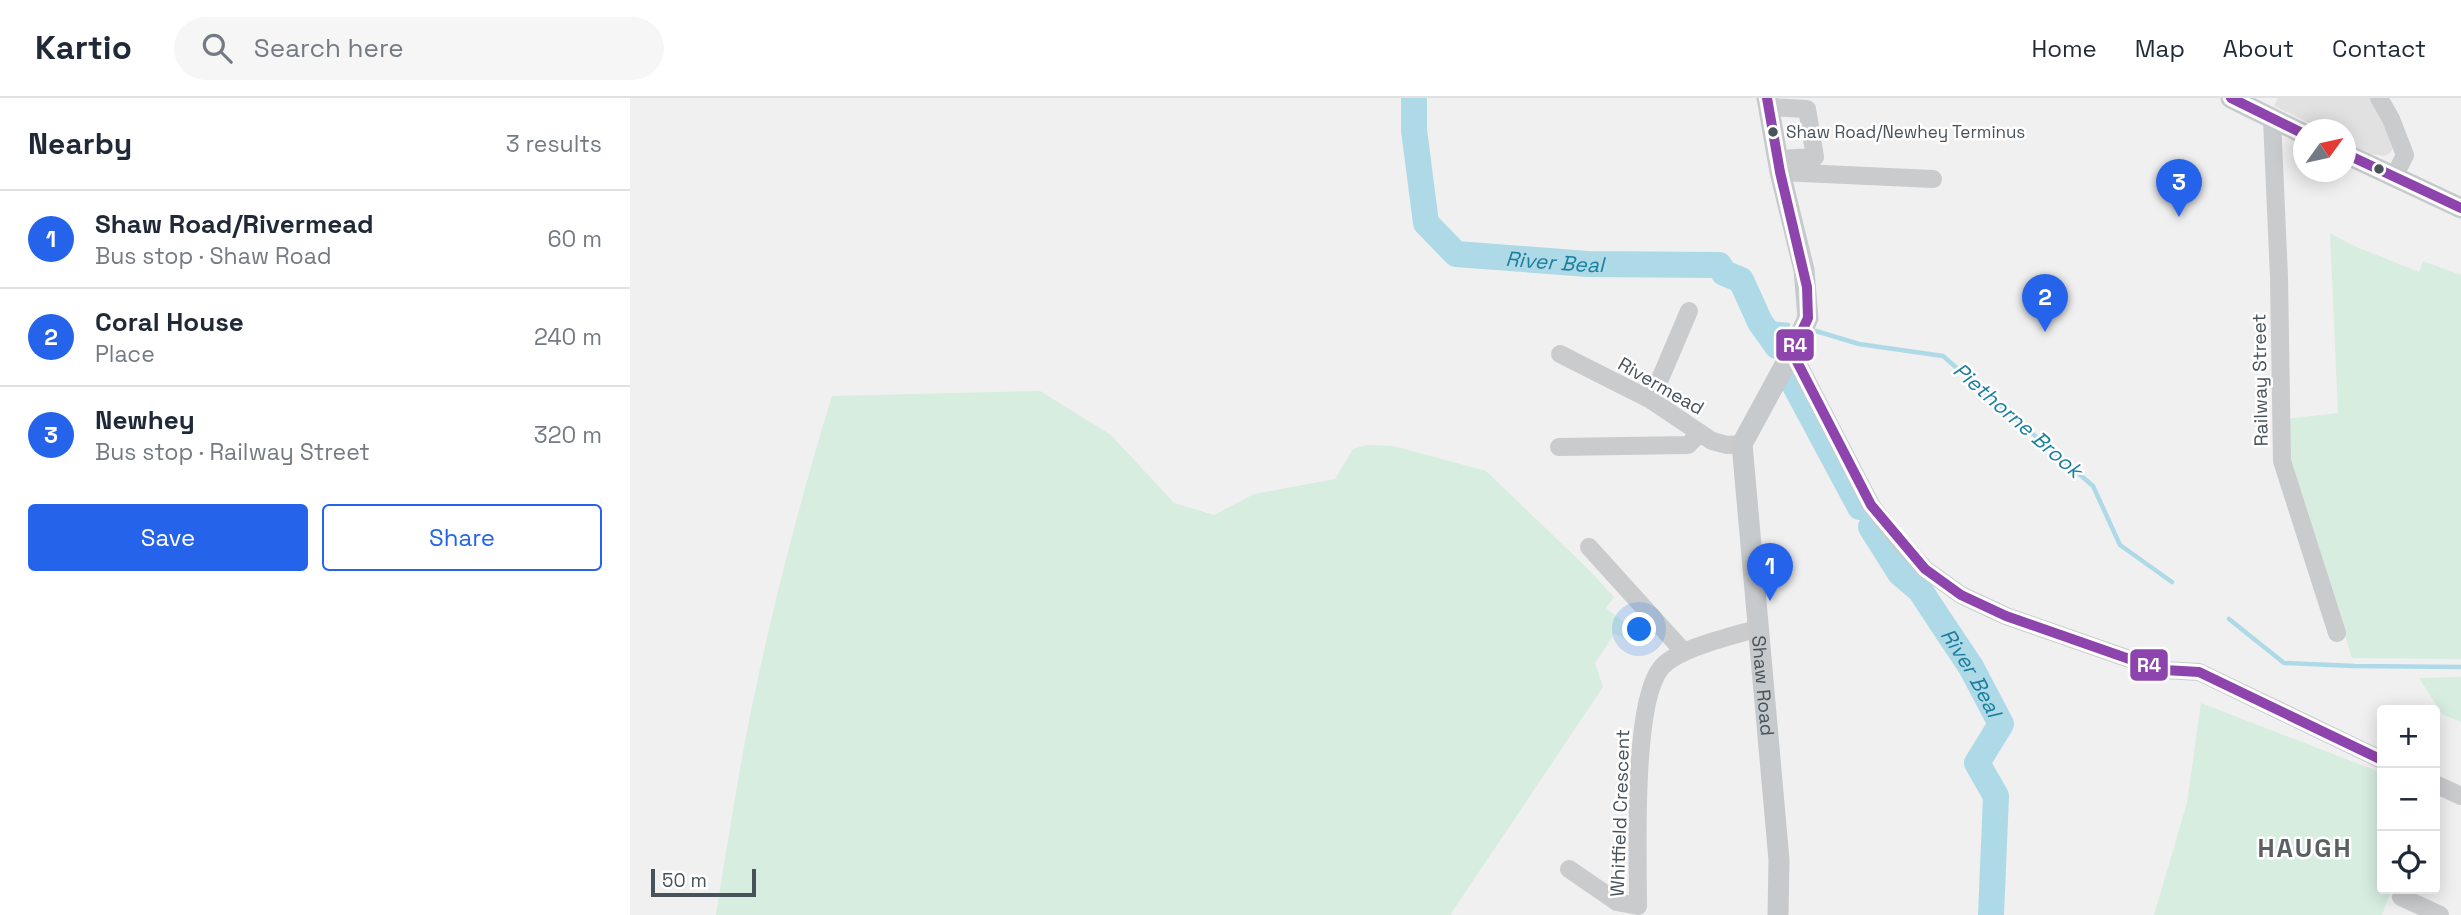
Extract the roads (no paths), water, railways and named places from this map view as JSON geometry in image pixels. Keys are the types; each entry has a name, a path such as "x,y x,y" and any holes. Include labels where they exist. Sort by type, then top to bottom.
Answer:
{"main road":[{"path":"2231,98 2293,129"},
{"path":"1742,444 1808,318 1807,287 1768,103"},
{"path":"2356,159 2461,208"},
{"name":"Shaw Road","path":"1742,444 1779,860 1778,915"}],"street":[{"path":"2379,98 2391,119 2405,155 2394,177"},
{"path":"1768,103 1807,109 1815,157 1780,165"},
{"name":"Railway Street","path":"2272,119 2279,278 2282,461 2337,633"},
{"path":"1780,165 1933,179"},
{"path":"1651,400 1689,311"},
{"path":"1792,352 1871,505 1925,569 1961,595 2006,616 2164,670 2199,671 2377,758"},
{"name":"Rivermead","path":"1560,354 1651,400 1712,441 1727,445 1742,444"},
{"path":"1559,447 1688,445 1700,433"},
{"path":"1589,547 1684,652"},
{"name":"Whitfield Crescent","path":"1569,869 1616,902 1638,906 1639,777 1647,698 1660,669 1675,655 1759,628"},
{"path":"2440,792 2461,796"},
{"path":"2394,915 2402,894"},
{"path":"2404,894 2440,915"}],"waterway":[{"name":"River Beal","path":"1414,98 1414,130 1426,223 1456,254 1588,264 1719,265 1724,273 1741,280 1760,322 1777,346"},
{"name":"Piethorne Brook","path":"1760,322 1788,325"},
{"name":"Piethorne Brook","path":"1816,331 1859,344 1943,356 2093,486 2120,545 2172,582"},
{"name":"River Beal","path":"1792,380 1860,507"},
{"name":"River Beal","path":"1871,527 1900,573 1920,590 1971,667 2001,724 1977,763 1996,796 1991,915"},
{"name":"Piethorne Brook","path":"2229,619 2284,663 2461,667"}],"place":[{"name":"Shaw Road/Newhey Terminus","path":"1773,132"},
{"name":"Newhey","path":"2179,217"},
{"name":"Coral House","path":"2045,332"},
{"name":"Shaw Road/Rivermead","path":"1770,601"}],"district":[{"name":"HAUGH","path":"2305,848"}]}
